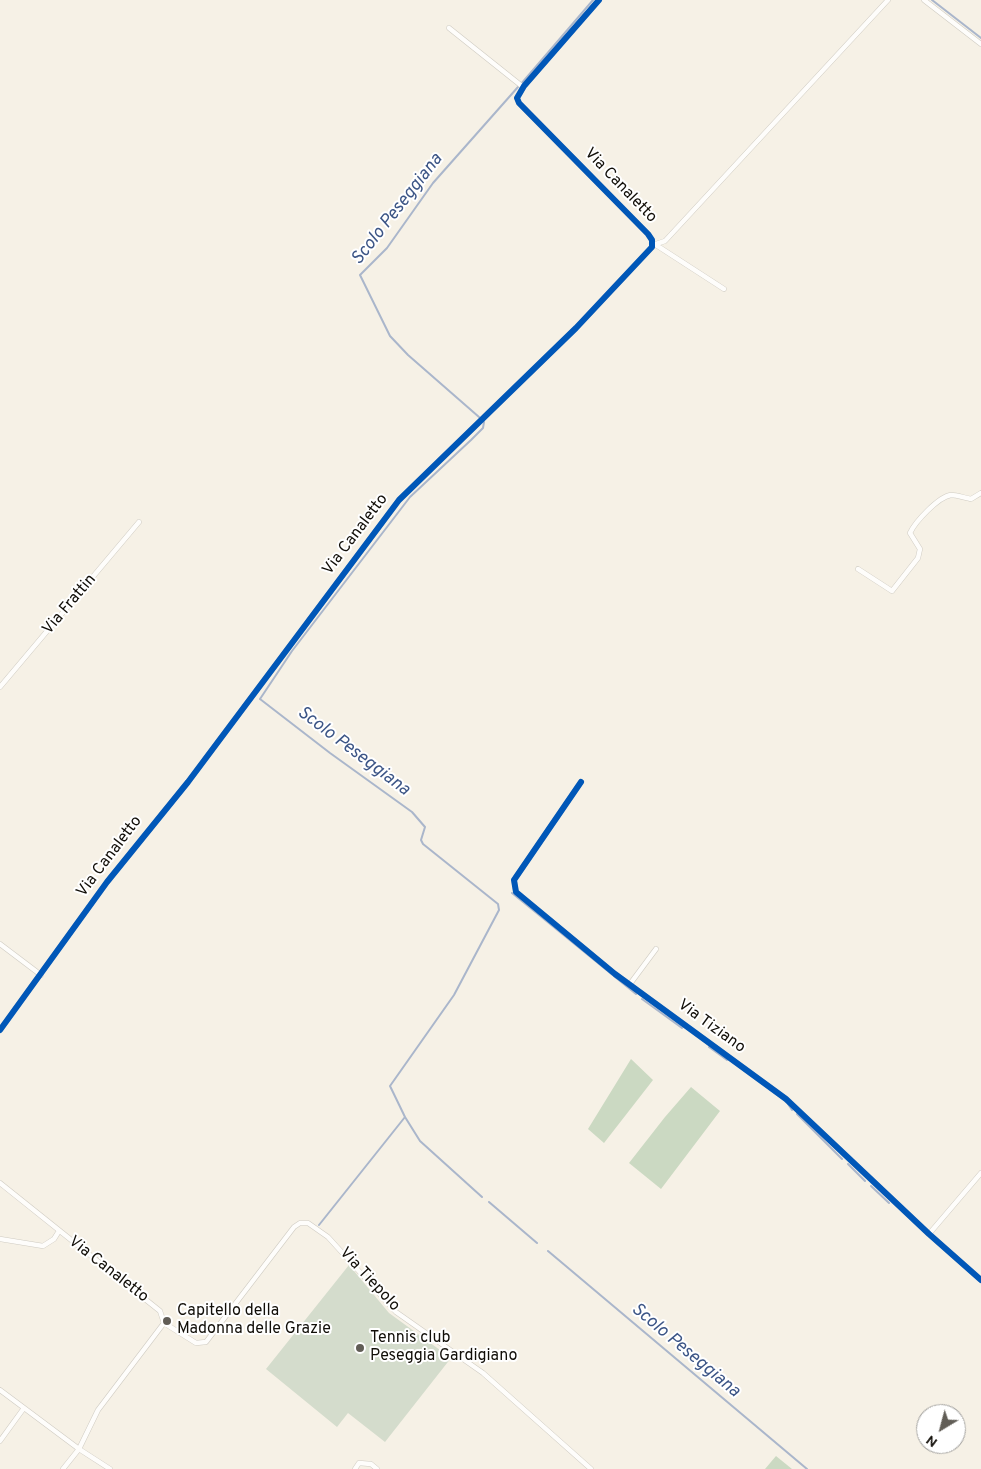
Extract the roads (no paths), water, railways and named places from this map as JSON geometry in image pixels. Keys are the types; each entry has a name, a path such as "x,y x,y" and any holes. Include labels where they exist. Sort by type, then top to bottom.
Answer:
{"street":[{"path":"449,28 523,87 599,0"},
{"path":"655,245 665,241 888,0"},
{"path":"924,0 981,44"},
{"name":"Via Canaletto","path":"0,1030 107,882 188,782 399,500 576,328 655,245 648,234 519,103 517,98 523,87"},
{"path":"655,245 724,290"},
{"path":"858,569 892,591 918,558 920,549 910,533 914,524 939,501 951,495 971,499 981,494"},
{"name":"Via Frattin","path":"0,687 140,522"},
{"name":"Via Tiziano","path":"581,782 514,880 513,887 516,892 630,984 786,1099 929,1234 981,1280"},
{"path":"0,944 41,975"},
{"path":"630,984 656,950"},
{"path":"929,1234 981,1174"},
{"name":"Via Canaletto","path":"0,1183 160,1311 164,1323"},
{"name":"Via Tiepolo","path":"164,1323 196,1344 206,1342 294,1227 300,1223 308,1223 339,1248 396,1312 483,1373 591,1469"},
{"path":"0,1239 43,1246 54,1239 59,1231"},
{"path":"63,1469 79,1449 98,1410 164,1323"},
{"path":"0,1390 79,1449 110,1469"},
{"path":"0,1440 24,1408"},
{"path":"0,1429 6,1433"},
{"path":"355,1469 360,1463 371,1464 377,1469"}],"waterway":[{"name":"Scolo Peseggiana","path":"521,84 593,0"},
{"path":"932,0 981,38"},
{"name":"Scolo Peseggiana","path":"479,417 408,355 390,336 360,275 387,248 433,183 518,87"},
{"name":"Scolo Peseggiana","path":"319,1225 405,1117 390,1086 454,995 499,910 498,904 423,844 421,840 425,827 412,812 330,753 260,699 292,651 410,497 483,428 484,422"},
{"path":"512,893 636,994"},
{"path":"642,999 682,1028"},
{"path":"709,1047 727,1060"},
{"path":"788,1104 792,1110"},
{"path":"797,1114 842,1159"},
{"name":"Scolo Peseggiana","path":"405,1117 420,1141 482,1197"},
{"path":"848,1164 865,1181"},
{"path":"871,1186 889,1203"},
{"name":"Scolo Peseggiana","path":"489,1202 537,1243"},
{"name":"Scolo Peseggiana","path":"548,1251 807,1469"}],"place":[{"name":"Capitello della Madonna delle Grazie","path":"167,1321"},
{"name":"Tennis club Peseggia Gardigiano","path":"360,1348"}]}
